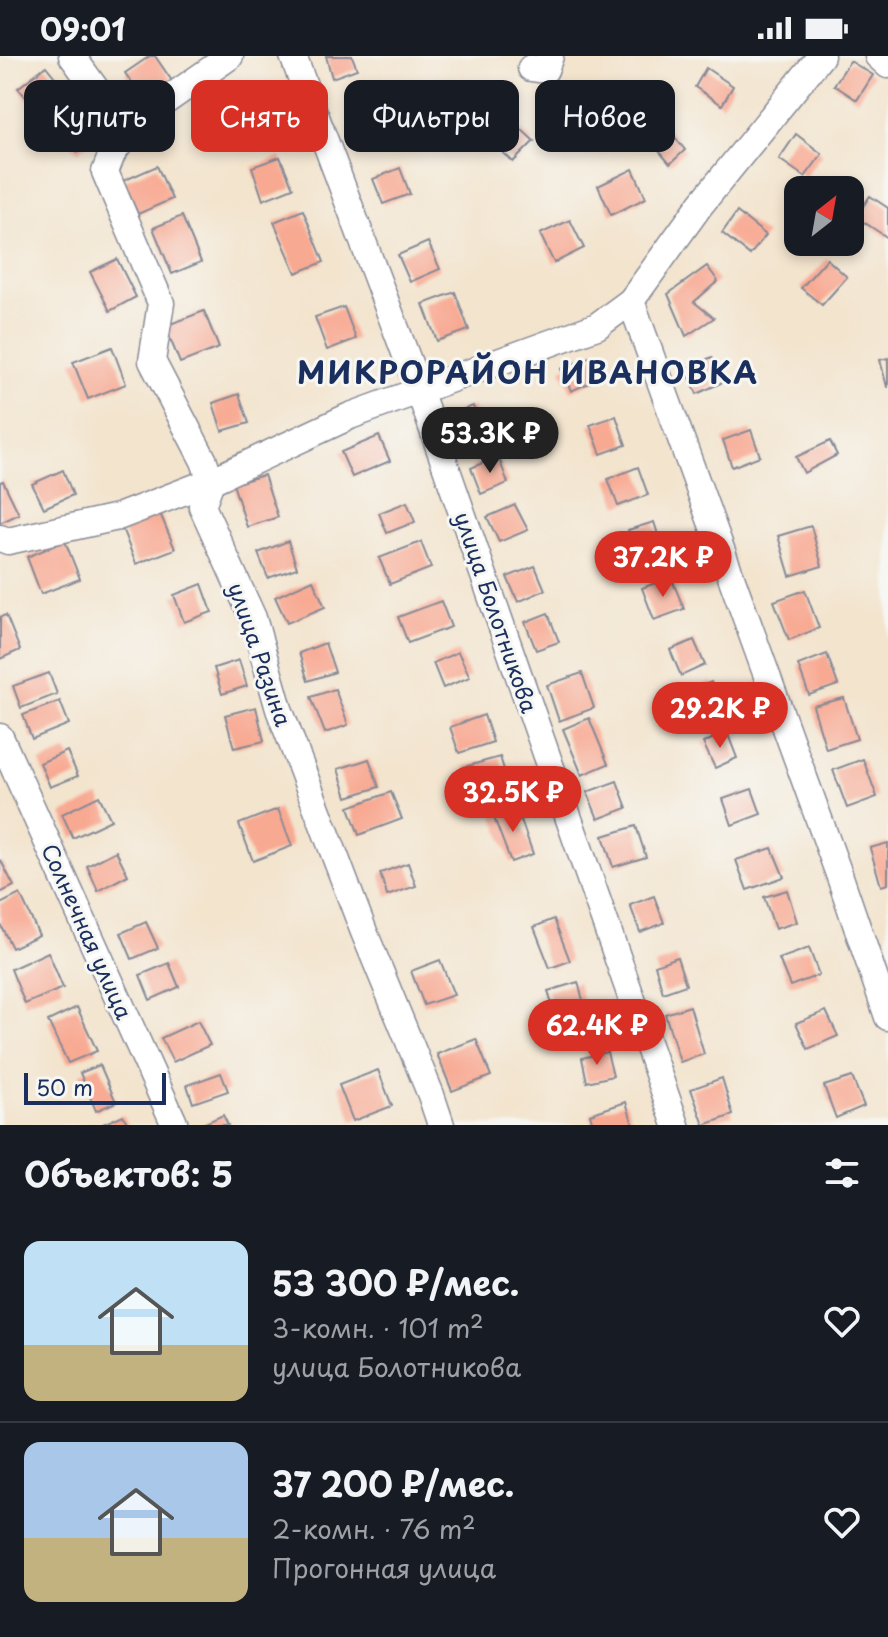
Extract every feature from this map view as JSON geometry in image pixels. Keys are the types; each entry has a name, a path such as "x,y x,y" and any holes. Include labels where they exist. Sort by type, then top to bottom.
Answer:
{"street":[{"path":"72,56 89,80"},
{"name":"улица Разина","path":"175,94 230,56"},
{"name":"улица Болотникова","path":"293,56 419,390 676,1125"},
{"path":"0,538 8,541 118,517 211,481 350,416 597,326 631,301 701,204 821,56"},
{"path":"878,56 888,65"},
{"name":"улица Разина","path":"114,152 105,172 161,303 152,361 204,461 211,481 202,506 253,618 279,709 441,1125"},
{"path":"631,301 888,1017"},
{"name":"Солнечная улица","path":"0,737 175,1125"}],"building":[{"path":"150,56 155,56 171,80 130,80 125,73"},
{"path":"326,56 352,56 357,69 332,78"},
{"path":"850,61 873,75 857,100 834,85"},
{"path":"46,66 57,80 28,80"},
{"path":"706,68 733,86 722,105 695,87"},
{"path":"519,127 534,141 513,162 502,152 519,152"},
{"path":"796,134 822,154 806,176 779,159"},
{"path":"675,138 685,150 670,164 660,152 675,152"},
{"path":"280,157 293,188 263,200 252,167"},
{"path":"157,166 172,199 138,214 123,181"},
{"path":"400,168 410,194 383,204 373,179"},
{"path":"633,169 646,198 611,215 598,186"},
{"path":"870,196 888,208 888,238 864,222 864,205"},
{"path":"303,210 324,262 296,273 274,222"},
{"path":"737,212 766,235 750,255 722,233"},
{"path":"182,216 201,262 172,274 153,228"},
{"path":"570,220 584,248 554,263 540,234"},
{"path":"428,242 440,269 410,282 398,255"},
{"path":"117,259 136,297 110,311 90,272"},
{"path":"827,259 847,277 822,305 801,288"},
{"path":"707,266 718,281 694,302 714,318 686,336 668,294"},
{"path":"455,292 469,330 437,341 423,304"},
{"path":"344,307 356,339 327,350 315,317"},
{"path":"204,311 219,348 180,363 165,326"},
{"path":"112,347 126,384 88,399 73,362"},
{"path":"594,355 603,377 571,391 561,369"},
{"path":"712,357 723,382 697,394 686,368"},
{"path":"888,358 888,387 887,387 880,360"},
{"path":"239,394 249,423 222,431 213,403"},
{"path":"473,406 487,443 464,450 451,414"},
{"path":"616,416 626,445 601,454 590,425"},
{"path":"751,430 760,456 732,467 723,440"},
{"path":"379,436 390,461 352,477 341,452"},
{"path":"830,441 837,455 804,473 796,457"},
{"path":"498,456 508,483 481,494 471,468"},
{"path":"638,467 648,495 618,506 608,479"},
{"path":"63,470 73,495 44,508 32,484"},
{"path":"264,475 278,517 247,527 233,484"},
{"path":"3,481 19,514 0,523 0,482"},
{"path":"407,502 415,522 387,533 379,513"},
{"path":"515,505 528,530 499,542 487,517"},
{"path":"160,513 175,549 136,564 122,528"},
{"path":"654,522 666,559 641,567 628,530"},
{"path":"811,526 822,566 790,576 778,536"},
{"path":"65,541 80,579 41,594 27,557"},
{"path":"288,541 297,568 268,578 258,553"},
{"path":"421,542 431,568 390,584 379,558"},
{"path":"535,566 545,590 518,602 507,577"},
{"path":"671,577 684,609 654,620 642,588"},
{"path":"313,580 325,607 287,623 275,597"},
{"path":"202,584 212,612 184,622 174,595"},
{"path":"805,590 819,628 789,640 774,601"},
{"path":"441,601 451,627 408,643 398,617"},
{"path":"548,613 559,642 536,650 525,622"},
{"path":"6,615 20,650 0,659 0,617"},
{"path":"694,640 705,665 681,676 670,650"},
{"path":"325,643 335,672 308,681 299,653"},
{"path":"458,652 470,677 443,688 433,663"},
{"path":"827,654 838,685 809,695 798,665"},
{"path":"239,660 247,686 222,694 214,668"},
{"path":"49,673 57,694 21,708 13,686"},
{"path":"582,673 594,708 559,721 547,685"},
{"path":"711,682 722,706 697,717 686,692"},
{"path":"335,689 348,725 325,733 311,697"},
{"path":"844,698 857,739 826,749 813,706"},
{"path":"60,701 69,724 32,739 23,715"},
{"path":"256,707 264,741 234,748 225,715"},
{"path":"484,715 493,742 459,753 450,727"},
{"path":"589,718 608,764 582,775 563,729"},
{"path":"727,732 737,758 715,768 703,743"},
{"path":"67,751 78,776 50,787 40,763"},
{"path":"500,757 507,779 471,791 464,767"},
{"path":"369,759 379,787 347,797 338,769"},
{"path":"863,759 877,797 847,808 833,770"},
{"path":"617,781 627,808 598,819 587,792"},
{"path":"752,789 761,814 732,825 723,799"},
{"path":"391,792 402,819 359,835 349,807"},
{"path":"99,796 111,820 73,838 62,814"},
{"path":"516,806 533,854 511,862 493,815"},
{"path":"278,809 292,846 253,861 239,824"},
{"path":"636,826 646,857 613,867 603,836"},
{"path":"888,843 888,884 881,886 870,848"},
{"path":"772,848 784,877 747,890 736,860"},
{"path":"116,851 128,875 98,891 87,866"},
{"path":"0,859 14,886 0,893"},
{"path":"408,863 416,886 387,896 380,873"},
{"path":"787,890 797,922 775,929 764,897"},
{"path":"20,894 39,935 12,948 0,924 0,904"},
{"path":"654,896 664,923 640,932 630,905"},
{"path":"554,919 570,961 550,968 534,927"},
{"path":"146,922 158,948 132,959 121,933"},
{"path":"809,948 819,975 790,986 779,959"},
{"path":"48,952 63,988 25,1004 11,969"},
{"path":"677,957 686,985 663,993 655,965"},
{"path":"440,960 454,995 424,1005 411,971"},
{"path":"169,963 179,987 150,1000 140,975"},
{"path":"578,982 587,1015 557,1023 548,991"},
{"path":"690,1006 704,1054 680,1062 665,1014"},
{"path":"77,1007 97,1051 68,1063 48,1021"},
{"path":"826,1011 838,1036 808,1049 796,1023"},
{"path":"198,1021 210,1045 173,1062 161,1038"},
{"path":"476,1039 491,1076 452,1091 437,1054"},
{"path":"607,1052 613,1076 587,1082 582,1058"},
{"path":"100,1065 116,1102 96,1111 80,1073"},
{"path":"378,1070 392,1106 353,1121 339,1085"},
{"path":"221,1073 228,1091 193,1103 187,1085"},
{"path":"852,1077 864,1106 836,1118 824,1086"},
{"path":"722,1078 733,1115 704,1125 691,1089"},
{"path":"626,1102 633,1125 593,1125 590,1114"},
{"path":"123,1115 128,1125 101,1125"},
{"path":"223,1115 228,1125 201,1125"}],"district":[{"name":"МИКРОРАЙОН ИВАНОВКА","path":"528,371"}]}
